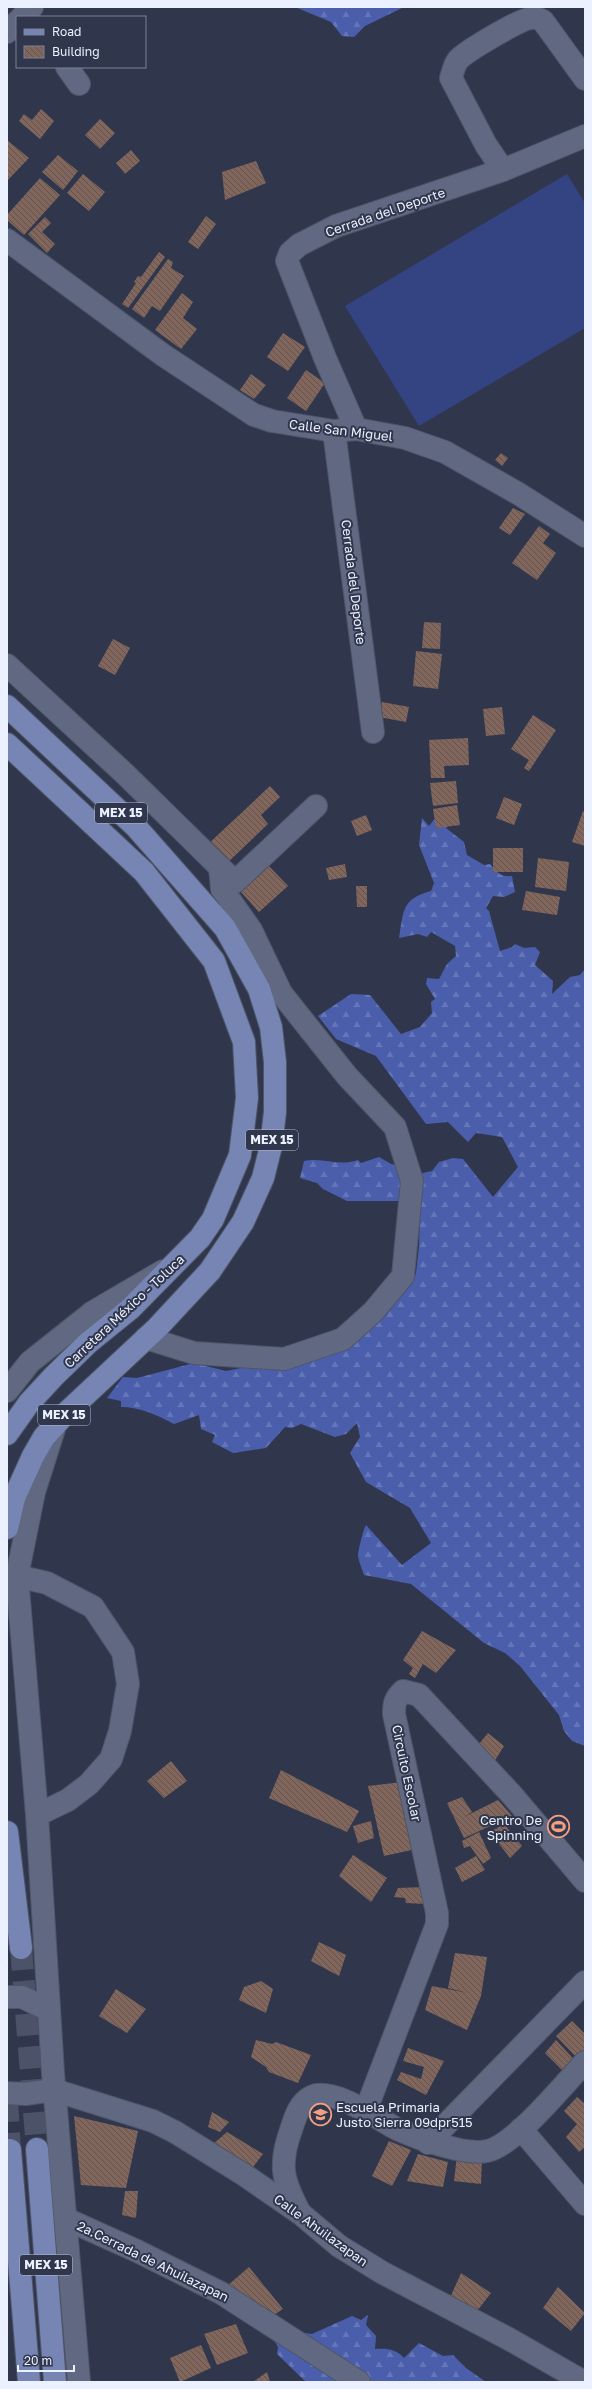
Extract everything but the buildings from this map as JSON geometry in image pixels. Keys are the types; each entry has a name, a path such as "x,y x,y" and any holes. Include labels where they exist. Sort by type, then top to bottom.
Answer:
{"main road":[{"name":"MEX 15","path":"7,706 136,827 225,928 258,990 271,1027 275,1062 275,1112 271,1146 263,1178 243,1222 210,1271 146,1338 44,1437 33,1456 14,1498 7,1528"},
{"name":"Carretera México - Toluca","path":"7,744 144,872 214,961 236,1016 244,1042 247,1098 240,1155 213,1219 200,1238 178,1263 54,1376 34,1397 7,1434"},
{"path":"7,1832 21,1948"},
{"name":"MEX 15","path":"37,2149 55,2382"},
{"name":"MEX 15","path":"10,2150 29,2382"}],"street":[{"path":"503,170 486,145 451,78 457,61 464,54 532,17 543,22 585,79"},
{"path":"7,32 16,23"},
{"name":"Cerrada del Deporte","path":"356,429 325,358 287,261 290,254 299,245 336,226 503,170 585,136"},
{"name":"Calle San Miguel","path":"7,240 163,355 254,414 272,421 334,431 356,429 405,438 445,452 519,494 585,536"},
{"name":"Cerrada del Deporte","path":"334,431 373,732"},
{"path":"7,665 125,774 227,874"},
{"path":"146,1338 194,1353 284,1359 343,1339 373,1312 403,1276 412,1181 395,1127 347,1076 282,993 251,930 222,889 227,874 316,806"},
{"path":"7,1391 30,1362 93,1312 178,1263"},
{"path":"56,1424 34,1492 17,1576 37,1815 54,2090 79,2382"},
{"path":"17,1576 47,1583 93,1608 123,1652 128,1684 120,1731 111,1759 89,1784 73,1796 37,1815"},
{"name":"Circuito Escolar","path":"366,2110 437,1924 437,1913 394,1714 394,1703 403,1691 410,1691 419,1695 512,1795 585,1881"},
{"path":"428,2142 585,1982"},
{"path":"7,1997 22,1997 49,2010"},
{"path":"300,2214 286,2184 282,2165 297,2113 310,2097 319,2094 366,2110 395,2128 428,2142 460,2149 486,2152 504,2144 585,2062"},
{"path":"7,2093 25,2094 54,2090"},
{"name":"Calle Ahuilazapan","path":"54,2090 123,2110 168,2128 243,2174 300,2214 339,2246 383,2273 509,2339 584,2382"},
{"path":"520,2129 585,2204"},
{"name":"2a.Cerrada de Ahuilazapan","path":"66,2219 137,2250 221,2293 359,2382"}],"shaded area":[{"path":"567,174 585,203 585,328 419,426 345,306"}],"green space":[{"path":"295,7 404,7 365,26 354,37 342,36 331,22"},
{"path":"436,817 449,825 446,828 464,842 467,855 484,865 490,864 502,875 512,876 515,892 504,897 493,896 486,908 489,911 500,951 512,947 515,944 524,948 535,947 540,952 535,965 553,981 552,994 570,977 580,975 585,969 585,1746 572,1741 564,1731 559,1715 520,1666 505,1653 484,1643 411,1584 364,1575 358,1556 363,1531 366,1525 402,1565 431,1543 410,1508 366,1482 350,1453 360,1437 357,1423 346,1434 335,1437 301,1424 292,1428 285,1427 266,1448 233,1453 212,1442 215,1435 201,1429 199,1415 174,1424 148,1412 135,1408 121,1407 121,1401 107,1398 123,1377 137,1378 194,1363 226,1371 271,1362 333,1330 377,1315 412,1284 416,1273 419,1247 420,1212 401,1201 347,1201 323,1189 317,1183 300,1178 304,1161 318,1160 344,1163 358,1160 361,1163 379,1157 391,1164 412,1168 408,1176 432,1171 439,1162 453,1158 463,1159 493,1197 518,1167 502,1137 476,1133 468,1142 448,1122 426,1124 376,1056 336,1039 318,1016 351,994 370,995 401,1034 420,1027 432,1013 431,1002 435,999 426,984 427,978 439,979 447,964 456,956 455,946 431,932 427,937 418,934 399,938 403,913 409,902 421,894 431,891 434,883 419,845 422,818 429,826"},
{"path":"368,2315 366,2325 376,2336 375,2349 391,2350 404,2358 419,2343 443,2356 453,2355 466,2368 486,2382 306,2382 277,2354 278,2347 270,2333 296,2336 305,2333 312,2334 352,2316 361,2320"}],"tunnel":[{"path":"21,1948 37,2149"},
{"path":"7,2100 10,2150"}],"place":[{"name":"Centro De Spinning","path":"558,1827"},
{"name":"Escuela Primaria Justo Sierra 09dpr515","path":"321,2114"}]}
